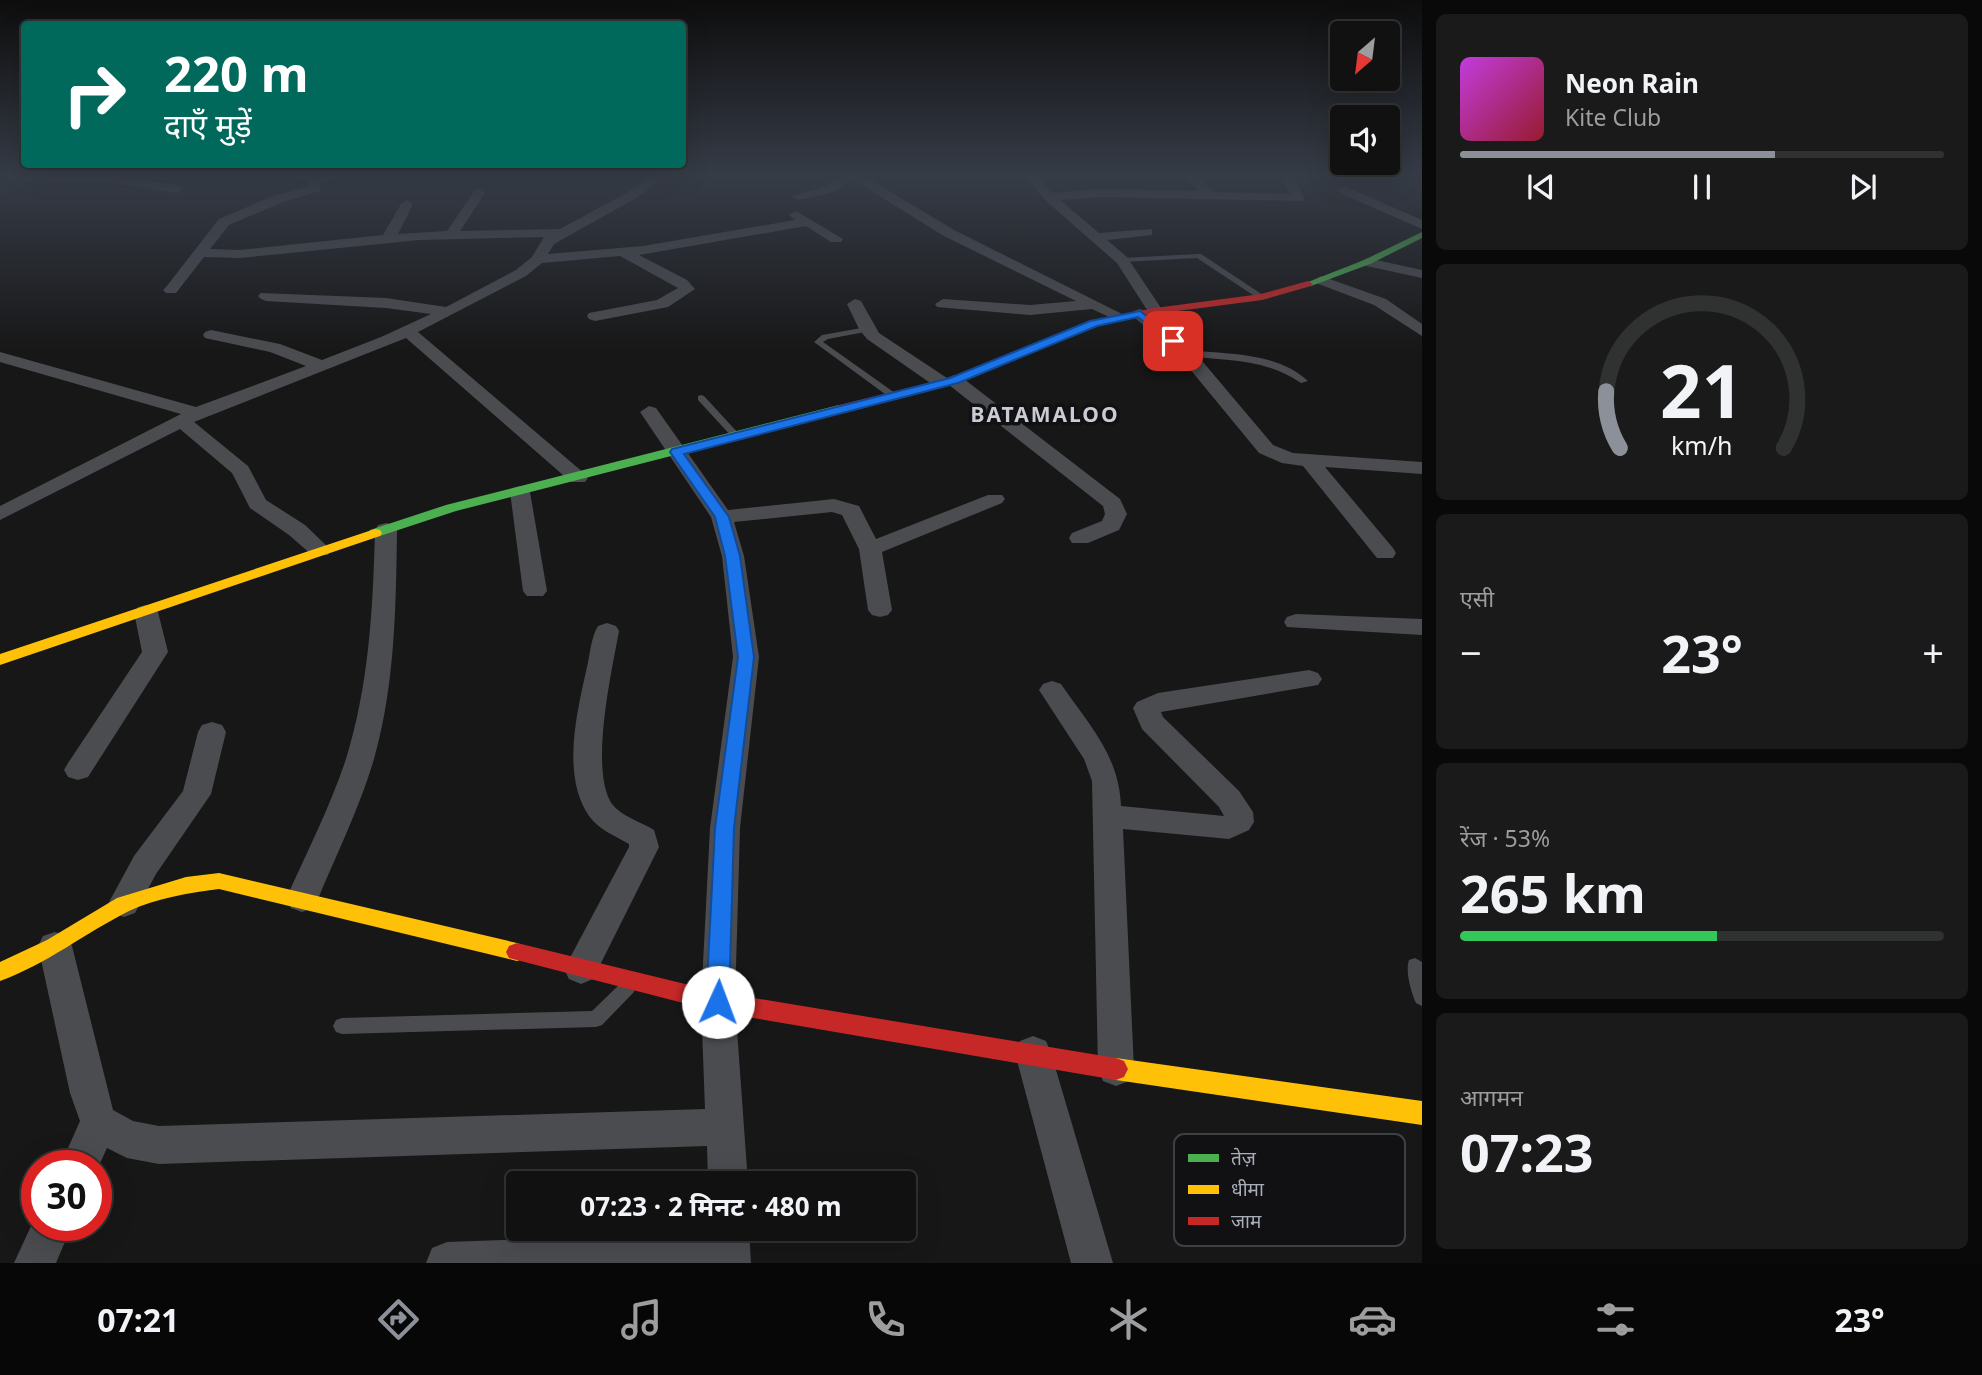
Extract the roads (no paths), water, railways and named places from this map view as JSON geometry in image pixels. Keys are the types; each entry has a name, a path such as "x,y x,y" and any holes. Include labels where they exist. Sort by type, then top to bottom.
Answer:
{"street":[{"path":"171,290 214,233"},
{"path":"389,238 392,233"},
{"path":"198,253 247,253 389,238 562,233"},
{"path":"0,514 189,416 408,332 448,312 521,273 538,259 548,241 562,233"},
{"path":"538,259 623,252 741,233"},
{"path":"825,233 835,239"},
{"path":"948,233 1120,317"},
{"path":"1093,233 1122,260 1147,312 1186,353 1266,449 1289,459 1422,468"},
{"path":"1098,237 1138,233"},
{"path":"0,660 451,508 578,478 948,382 1094,323 1147,312 1262,297 1321,280 1367,262 1422,235"},
{"path":"596,316 662,304 687,289 682,283 623,252"},
{"path":"1367,262 1422,274"},
{"path":"1321,280 1380,302 1422,331"},
{"path":"266,296 386,303 448,312"},
{"path":"855,304 867,329 885,346 948,382 1113,503 1116,514 1111,525 1080,538"},
{"path":"943,304 1030,310 1090,304"},
{"path":"408,332 578,478"},
{"path":"211,335 274,348 320,365"},
{"path":"0,357 189,416 241,470 257,504 320,550"},
{"path":"649,412 722,517 733,556 746,657 725,828 718,1002 728,1171"},
{"path":"1310,461 1385,553"},
{"path":"520,492 535,592"},
{"path":"870,549 995,499"},
{"path":"722,517 834,505 851,512 870,549 880,610"},
{"path":"302,899 353,777 365,739 384,610 386,530"},
{"path":"78,770 155,652 146,612"},
{"path":"1296,622 1422,627"},
{"path":"581,969 644,847 643,838 605,816 594,796 590,767 590,715 607,631"},
{"path":"1108,816 1229,828 1238,822 1238,812 1229,799 1152,722 1146,708 1158,702 1309,679"},
{"path":"1052,690 1103,768 1108,816 1116,1069"},
{"path":"124,904 145,865 197,793 212,732"},
{"path":"0,972 55,946 124,904 186,885 219,881 718,1002 1116,1069 1422,1114"},
{"path":"55,946 89,1093 99,1122 127,1139 159,1145 727,1127"},
{"path":"1033,1053 1092,1263"},
{"path":"86,1150 99,1122"},
{"path":"35,1263 45,1241"},
{"path":"447,1263 730,1248"}],"lane":[{"path":"1122,260 1198,256 1262,297"},
{"path":"867,329 825,337 818,342 892,395"},
{"path":"1186,353 1267,362 1290,370 1304,381"},
{"path":"701,398 736,436"},
{"path":"1415,965 1422,998"},
{"path":"342,1026 596,1018 633,983"}],"district":[{"name":"BATAMALOO","path":"1045,414"}]}
